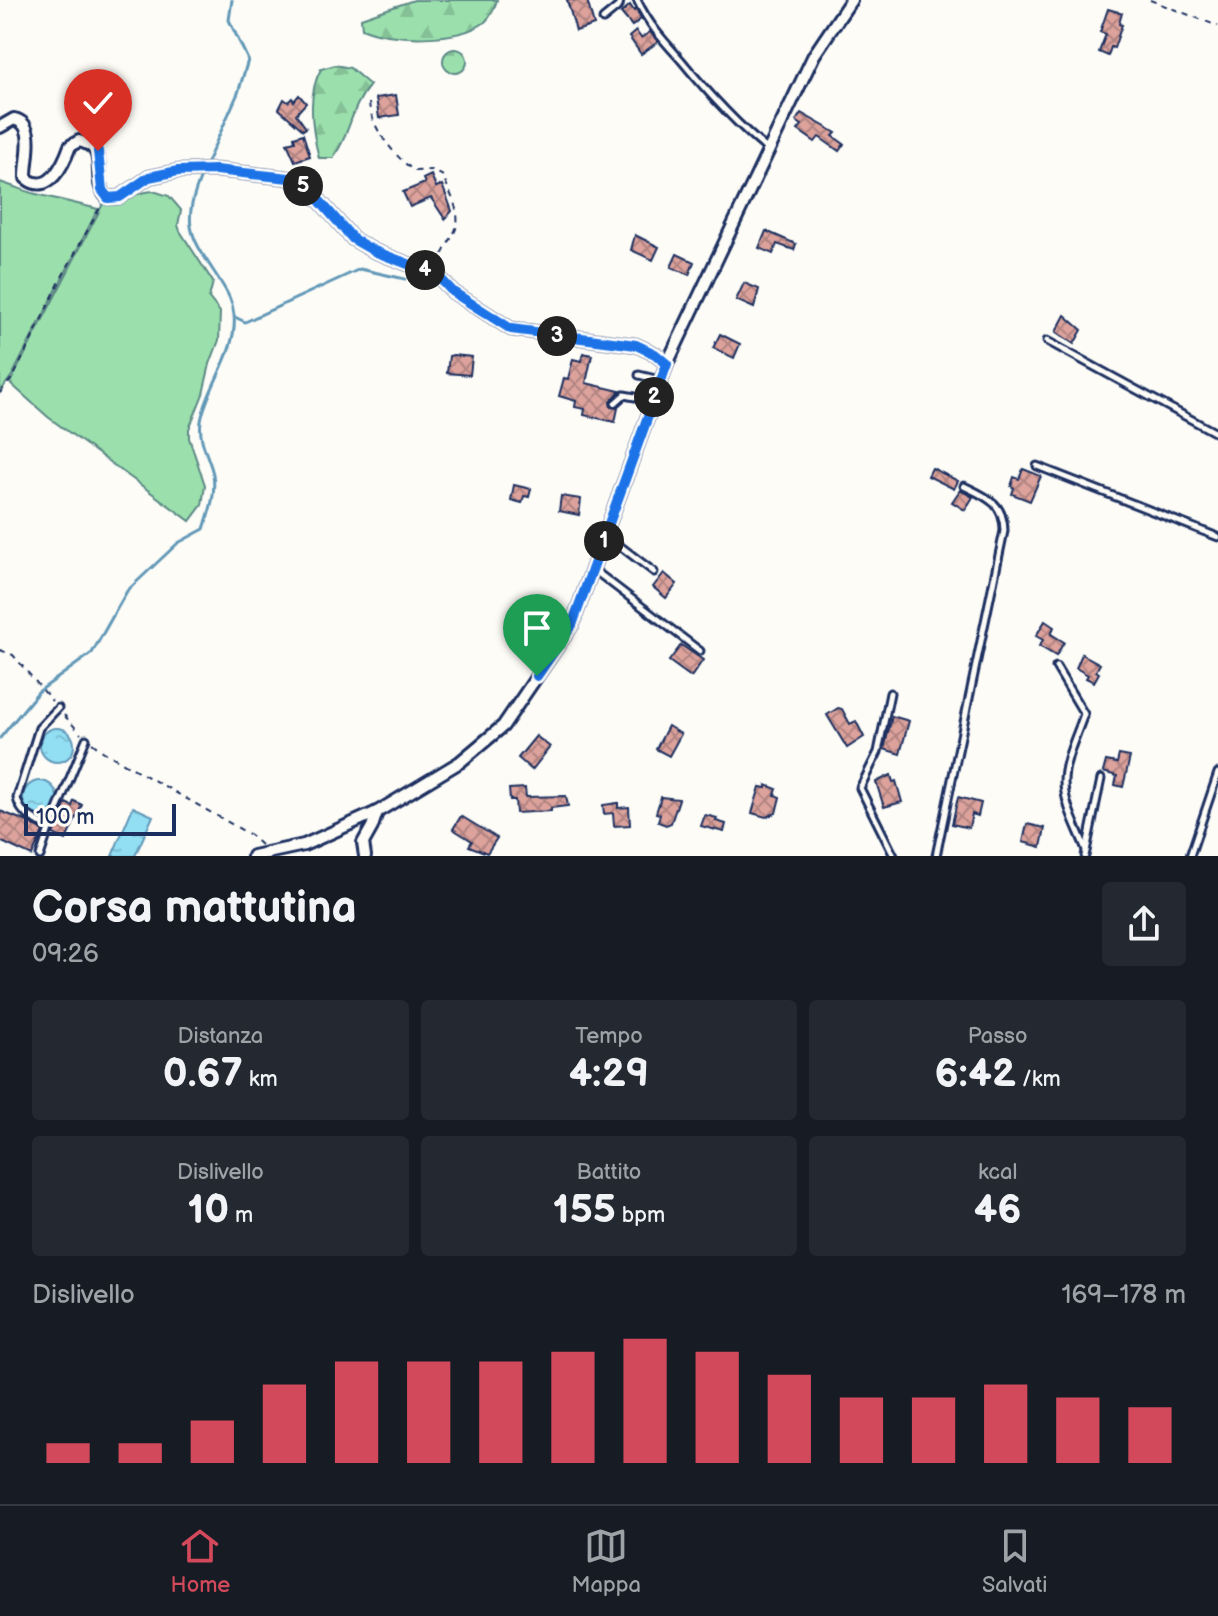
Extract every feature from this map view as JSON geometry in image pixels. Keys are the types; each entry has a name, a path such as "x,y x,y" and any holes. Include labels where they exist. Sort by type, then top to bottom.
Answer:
{"street":[{"path":"253,856 304,845 377,812 460,762 503,726 572,625 667,364 814,55 851,0"},
{"path":"0,127 14,119 25,125 29,138 26,178 34,183 45,182 56,175 70,146 79,141 90,143 98,151 98,172 104,195 114,199 149,177 198,170 289,178 319,200 353,239 374,251 437,275 453,292 511,329 636,345 667,364"},
{"path":"365,856 363,843 377,812"}],"lane":[{"path":"603,19 619,6 620,0"},
{"path":"637,0 650,26 713,100 769,150"},
{"path":"1047,341 1218,434"},
{"path":"639,375 661,381"},
{"path":"615,403 624,395 653,400"},
{"path":"1037,466 1218,537"},
{"path":"936,856 1004,531 1004,521 995,502 964,486"},
{"path":"606,535 654,572"},
{"path":"593,569 700,651"},
{"path":"1056,667 1084,714 1064,784 1086,853"},
{"path":"890,693 878,752 860,788 894,856"},
{"path":"49,829 25,815 17,798 39,728 58,708"},
{"path":"40,856 86,739"},
{"path":"1190,856 1218,773"},
{"path":"1086,853 1101,779"}],"path":[{"path":"1150,0 1218,26"},
{"path":"369,103 370,115 398,158 414,171 432,170 443,176 457,210 457,229 442,250 437,275"},
{"path":"0,393 14,376 62,277 104,201 104,195"},
{"path":"0,650 13,655 86,739 249,834 268,851"}],"green space":[{"path":"414,0 497,0 485,22 459,33 406,37 362,28 361,18"},
{"path":"455,49 466,56 467,61 460,72 455,73 444,66 443,61 450,50"},
{"path":"335,65 350,68 370,85 333,158 319,158 312,101 321,69"},
{"path":"0,182 98,209 13,374 0,392"},
{"path":"153,191 169,196 181,210 180,231 213,282 209,298 220,312 219,340 189,429 189,438 205,485 202,505 190,521 48,417 10,383 106,198 118,199"}],"water":[{"path":"57,728 69,733 74,745 69,757 57,762 45,757 40,745 45,733"},
{"path":"40,781 52,786 57,798 52,810 40,815 28,810 23,798 28,786"},
{"path":"133,807 153,816 135,856 112,856"}],"building":[{"path":"567,0 587,0 594,25 576,31"},
{"path":"630,5 641,19 632,26 621,13"},
{"path":"1108,9 1122,13 1119,24 1122,25 1108,56 1099,52 1106,34 1100,32"},
{"path":"636,31 641,38 650,32 658,42 641,54 629,37"},
{"path":"299,95 306,103 296,114 306,128 303,130 279,109 284,99 288,102 292,98 294,101"},
{"path":"396,95 399,115 379,118 376,98"},
{"path":"801,113 836,133 833,136 844,144 839,151 819,137 815,142 798,130 802,125 796,121"},
{"path":"303,134 310,156 295,161 287,143"},
{"path":"431,175 436,187 442,185 452,211 445,219 431,198 410,207 403,192 425,183 423,179"},
{"path":"766,231 796,244 794,250 777,244 773,254 759,248"},
{"path":"635,235 659,247 653,260 631,250"},
{"path":"677,254 694,262 689,275 671,267"},
{"path":"744,283 759,289 754,308 736,300"},
{"path":"1065,315 1082,330 1074,344 1056,332"},
{"path":"720,334 740,344 734,358 713,348"},
{"path":"583,353 592,355 586,383 620,391 610,402 611,407 618,408 615,422 584,415 585,409 575,407 576,401 559,396 564,378 568,379 573,359 581,361"},
{"path":"449,356 472,357 470,375 447,373"},
{"path":"932,468 958,481 954,489 928,476"},
{"path":"1023,469 1041,476 1030,501 1012,494 1014,477 1019,479"},
{"path":"514,485 531,489 529,497 524,496 522,503 511,500"},
{"path":"960,490 973,497 965,510 952,502"},
{"path":"561,496 581,499 579,515 559,511"},
{"path":"664,573 677,584 666,598 653,587"},
{"path":"1045,621 1054,627 1051,634 1064,642 1056,656 1039,646 1043,640 1036,636"},
{"path":"681,645 703,660 691,677 669,661"},
{"path":"1082,654 1100,664 1094,682 1076,668"},
{"path":"838,708 842,709 850,724 856,721 864,737 847,748 827,715"},
{"path":"892,716 909,721 900,754 884,749"},
{"path":"668,726 681,734 669,756 656,749"},
{"path":"536,736 550,747 532,770 518,758"},
{"path":"1119,755 1130,757 1123,787 1115,785 1117,776 1103,772 1106,761 1117,763"},
{"path":"891,775 902,802 884,807 876,782"},
{"path":"766,785 777,789 775,795 780,797 776,813 766,817 752,813 760,787 766,788"},
{"path":"525,788 526,797 566,796 568,806 551,808 551,811 516,813 515,800 510,800 509,789"},
{"path":"661,797 679,799 671,823 666,825 658,822 660,814 656,813"},
{"path":"958,797 981,803 978,816 972,814 969,828 952,824"},
{"path":"74,801 82,805 66,840 53,834 66,803 72,806"},
{"path":"618,803 618,808 629,807 630,825 614,826 613,813 604,814 603,805"},
{"path":"0,811 43,831 32,856 0,841"},
{"path":"705,815 726,824 724,832 701,826"},
{"path":"461,816 497,838 487,853 469,846 472,841 453,829"},
{"path":"1027,824 1045,828 1041,847 1023,842"}],"waterway":[{"path":"205,167 238,93 248,60 229,20 232,0"},
{"path":"0,738 38,692 92,653 127,591 178,543 204,529 214,481 200,428 204,408 231,342 234,315 227,293 202,253 192,230 191,207 202,174"},
{"path":"235,317 245,322 360,269 405,279"}],"route":[{"path":"98,151 102,190 108,198 114,199 149,177 178,171 216,170 289,178 319,200 353,239 374,251 437,275 453,292 511,329 636,345 667,364 572,625 537,676"}]}
